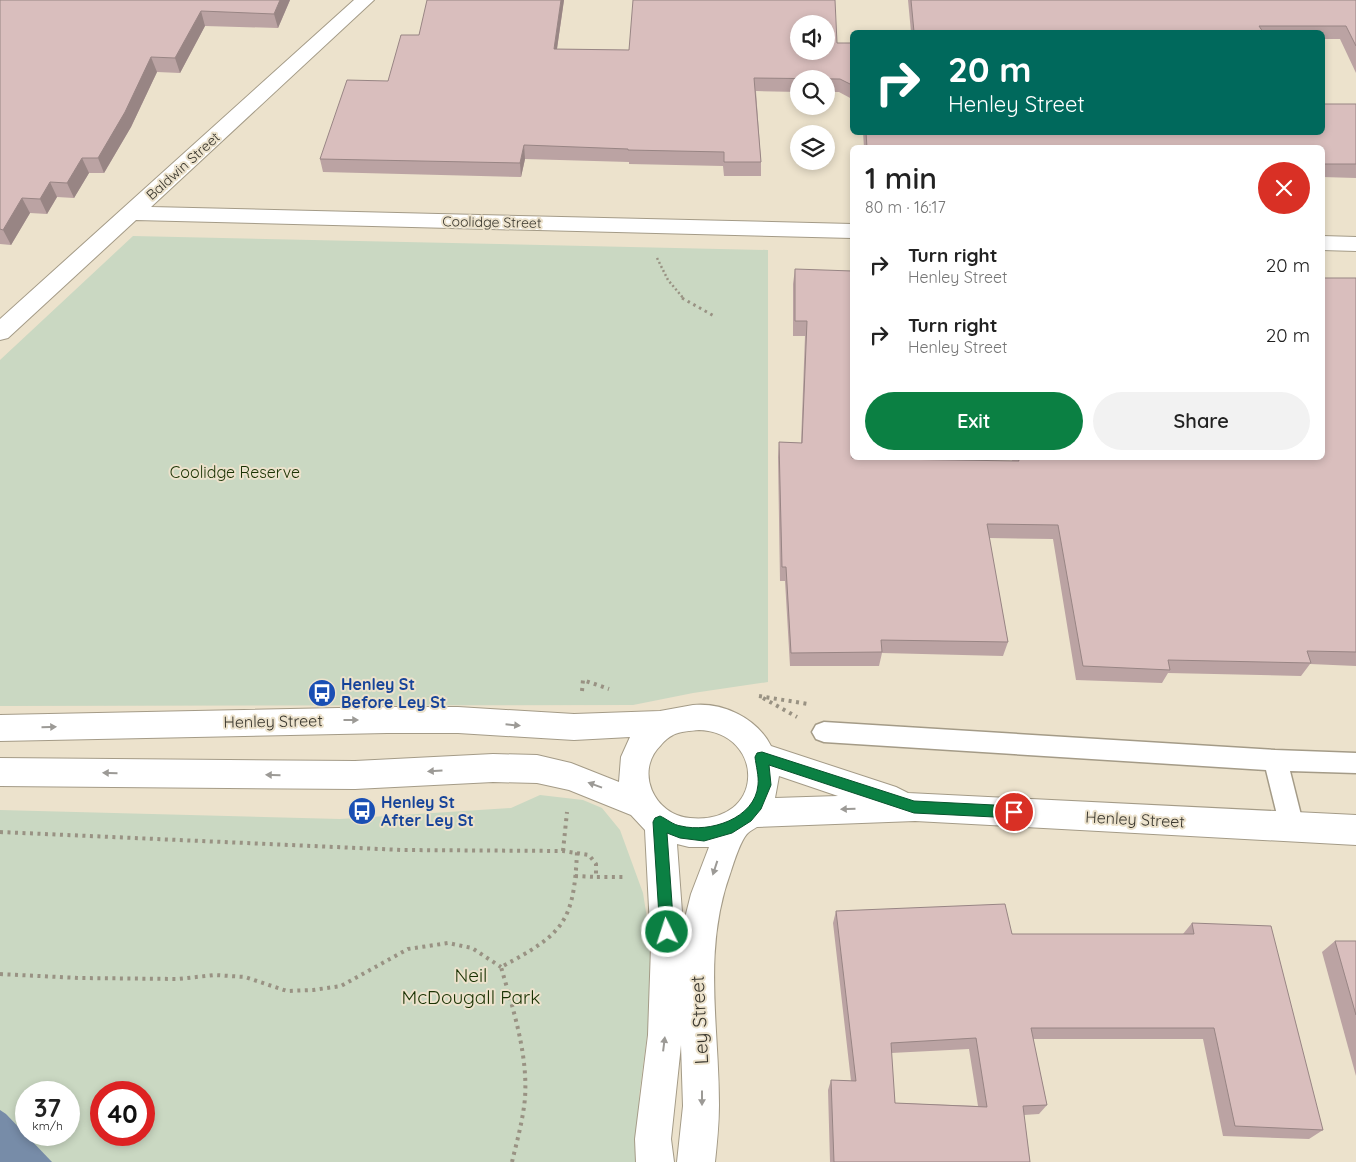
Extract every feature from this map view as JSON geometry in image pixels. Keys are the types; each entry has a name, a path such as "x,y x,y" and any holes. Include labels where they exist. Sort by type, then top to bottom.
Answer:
{"street":[{"name":"Baldwin Street","path":"0,332 365,0"},
{"name":"Coolidge Street","path":"131,213 850,231"},
{"path":"1325,243 1356,244"},
{"name":"Henley Street","path":"0,728 315,720 446,720 578,727 665,723 688,717 702,717 725,721 751,740 762,757 914,807"},
{"name":"Henley Street","path":"650,813 633,784 636,755 647,737 665,723"},
{"path":"743,818 757,805 764,785 762,757"},
{"name":"Henley Street","path":"0,772 355,775 493,768 537,769 571,776 650,813 666,827 680,832 704,835 727,829 743,818 914,807 1356,830"},
{"name":"Ley Street","path":"650,813 668,947 665,1035 653,1139 655,1162"},
{"name":"Ley Street","path":"696,1162 701,1135 702,1094 697,1009 698,939 702,911 716,864 743,818"}],"lane":[{"path":"824,732 1275,760 1356,762"},
{"path":"1275,760 1292,827"}],"path":[{"path":"657,258 674,291 689,304 714,316"},
{"path":"562,851 568,804"},
{"path":"0,832 402,850 577,852 589,855 596,864 596,877"},
{"path":"501,967 551,936 566,919 574,892 577,852"},
{"path":"575,876 634,877"},
{"path":"0,974 78,978 169,979 215,975 245,976 286,991 313,990 341,986 408,949 448,943 472,948 501,967 516,1026 525,1088 519,1135 512,1162"}],"green space":[{"name":"Coolidge Reserve","path":"133,236 768,250 768,682 693,693 633,705 0,706 0,360"},
{"name":"Neil McDougall Park","path":"540,795 583,800 602,808 620,830 643,893 651,943 652,997 639,1097 638,1162 0,1162 0,810 340,819 511,808"}],"water":[{"path":"0,1110 15,1123 15,1146 37,1146 52,1162 0,1162"}],"building":[{"path":"0,0 280,0 274,14 201,11 175,58 151,57 125,112 98,158 82,158 67,183 50,182 40,199 22,198 3,230 0,229"},
{"path":"427,0 561,0 554,49 629,50 633,0 835,0 837,43 850,43 850,84 840,79 835,79 835,70 790,70 790,78 754,78 761,162 724,162 724,152 524,145 520,163 320,159 347,80 388,81 401,35 419,35"},
{"path":"911,0 1356,0 1356,46 1346,26 1259,26 1262,30 914,30"},
{"path":"1325,104 1356,104 1356,164 1325,164 1325,145 867,145 866,135 1325,135"},
{"path":"795,269 850,271 850,460 1325,460 1325,278 1356,278 1356,652 1307,651 1311,663 1168,660 1170,670 1083,666 1058,525 987,524 1008,642 881,640 882,652 791,653 786,567 782,567 779,442 802,443 807,321 795,321"},
{"path":"1005,904 1012,934 1194,934 1192,923 1271,926 1323,1130 1235,1126 1214,1028 1031,1028 1047,1105 1023,1106 1030,1162 834,1162 831,1080 856,1081 836,911","holes":["976,1038 987,1107 895,1103 891,1043"]},
{"path":"1335,941 1356,941 1356,1015"}],"place":[{"name":"Henley St Before Ley St","path":"322,693"},
{"name":"Henley St After Ley St","path":"362,811"}],"route":[{"path":"667,932 660,822 666,827 680,832 704,835 727,829 746,817 757,805 764,785 762,757 914,807 1014,812"}]}
